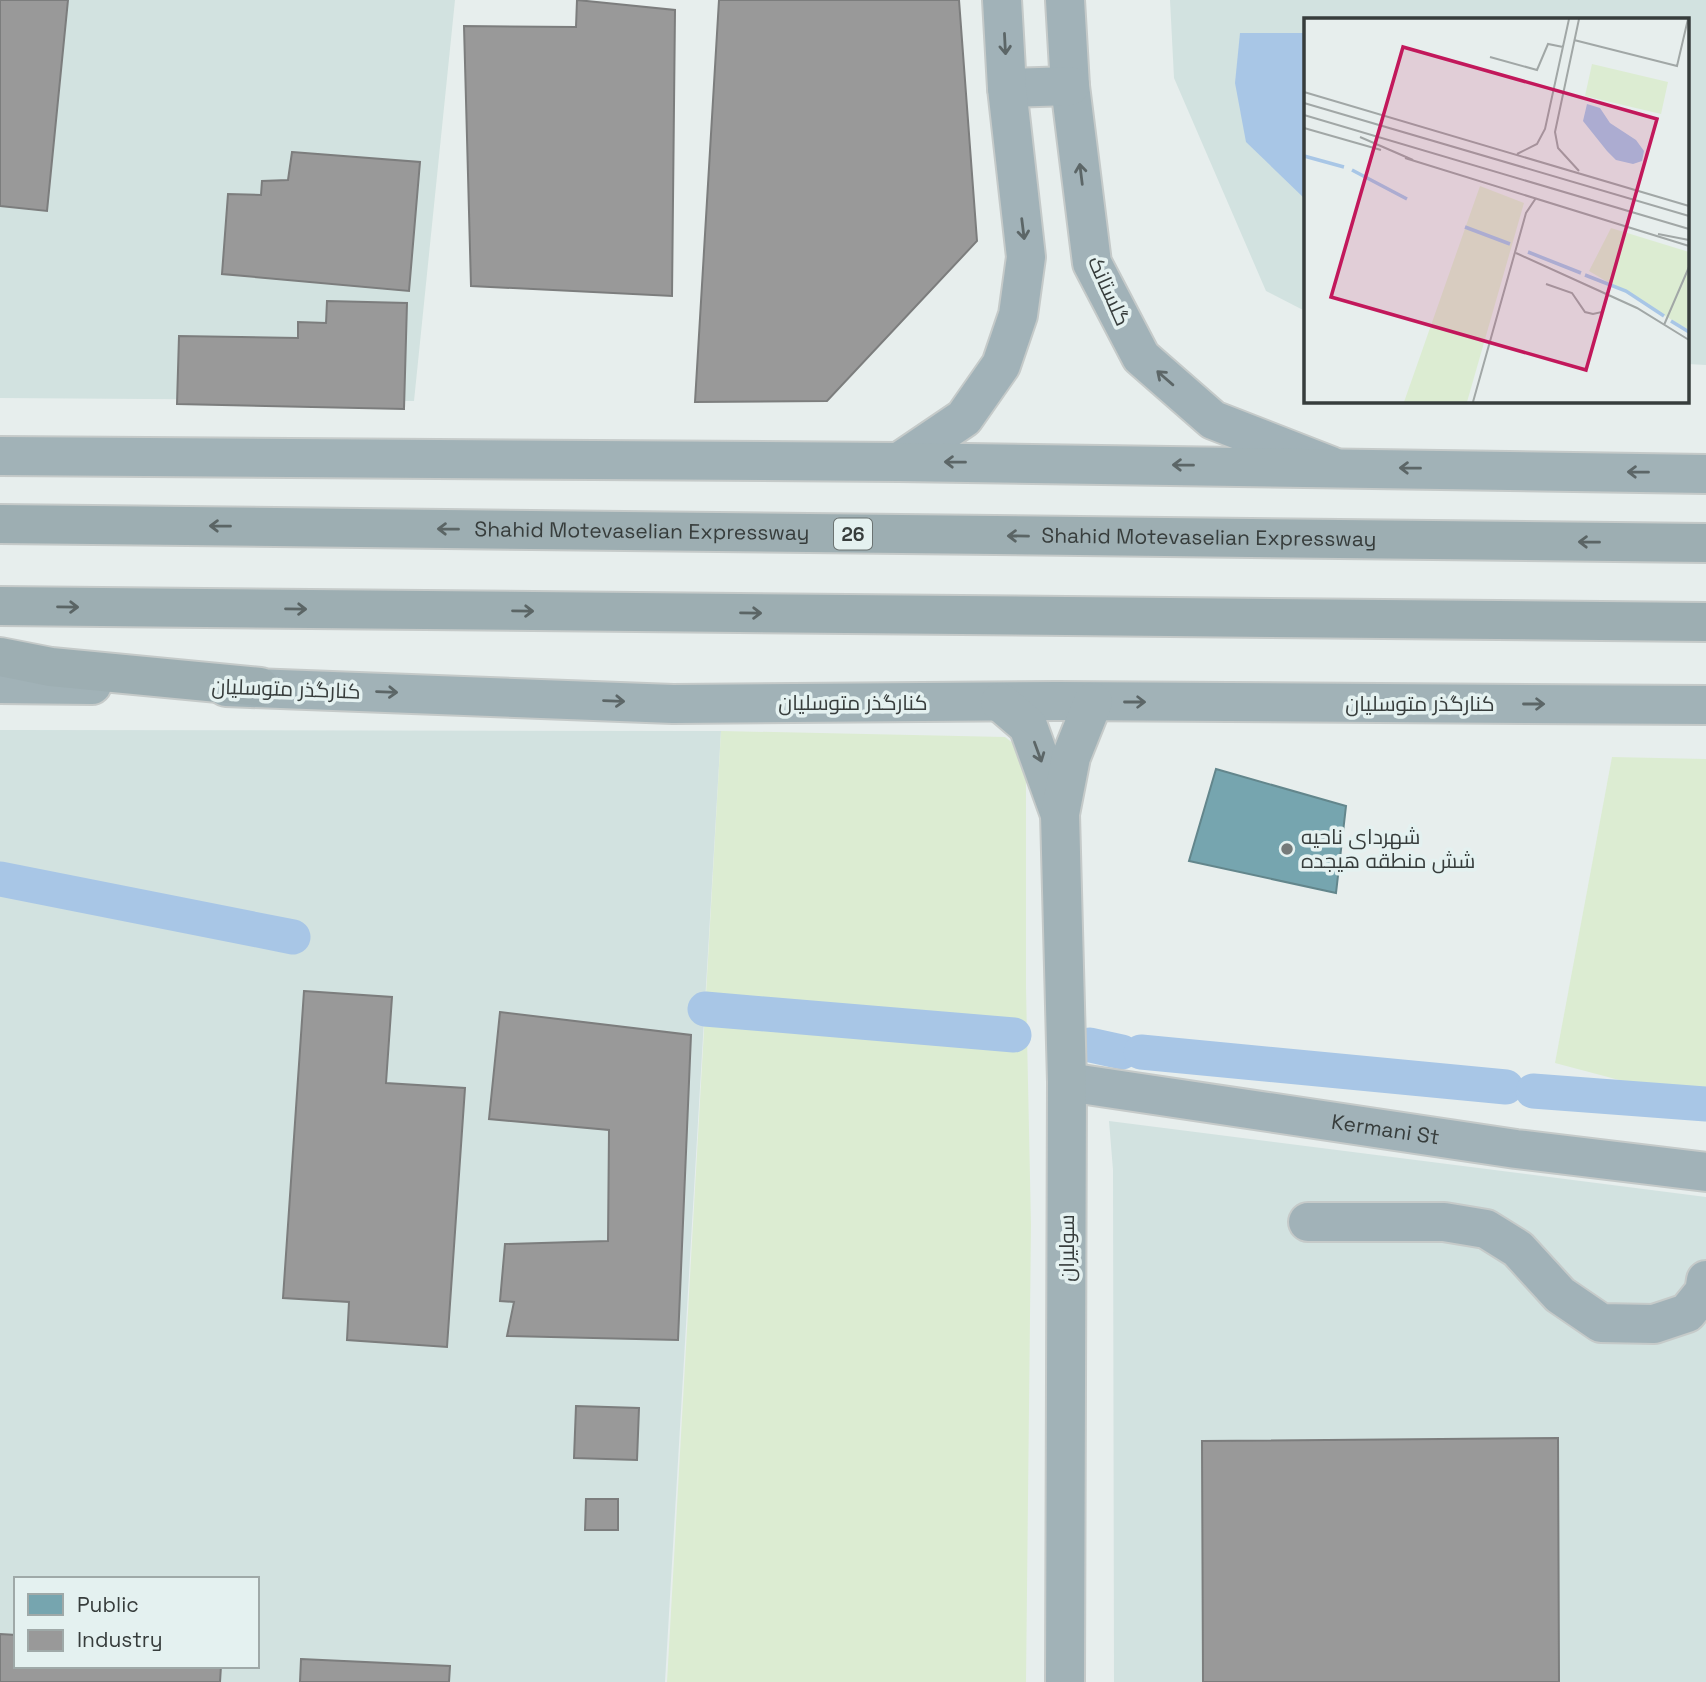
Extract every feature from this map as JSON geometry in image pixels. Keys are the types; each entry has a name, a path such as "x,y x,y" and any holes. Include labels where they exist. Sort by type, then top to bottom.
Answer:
{"highway":[{"name":"Shahid Motevaselian Expressway","path":"0,524 1706,543"},
{"path":"0,606 1706,622"},
{"path":"0,657 51,667 260,687"}],"main road":[{"path":"0,456 1331,466 1706,474"},
{"name":"کنارگذر متوسلیان","path":"0,684 260,687 673,704 1093,702 1706,705"},
{"path":"1000,702 1028,726 1060,814"},
{"path":"1060,814 1071,757 1093,702"},
{"name":"سولیران","path":"1060,814 1067,1082 1065,1682"}],"street":[{"path":"899,462 964,418 1001,365 1018,315 1026,257 1007,88 1002,0"},
{"name":"گلستانک","path":"1065,0 1070,86 1092,263 1141,357 1213,421 1331,466"},
{"path":"1007,88 1070,86"},
{"name":"Kermani St","path":"1067,1082 1502,1147 1706,1172"},
{"path":"1308,1222 1444,1222 1486,1229 1518,1249 1560,1295 1601,1323 1654,1324 1687,1313 1704,1292 1706,1280"}],"shaded area":[{"path":"0,0 455,0 414,401 0,398"},
{"path":"1170,0 1706,0 1706,365 1688,364 1688,18 1304,18 1304,310 1266,291 1174,78"},
{"path":"0,730 721,731 665,1682 0,1682"},
{"path":"1109,1121 1706,1197 1706,1682 1114,1682 1113,1170"}],"green space":[{"path":"721,731 1005,737 1026,753 1026,988 1031,1225 1026,1682 667,1682"},
{"path":"1612,757 1706,759 1706,1103 1555,1063"}],"water":[{"path":"1240,33 1304,33 1304,198 1246,142 1235,83"}],"building: Public":[{"path":"1216,769 1346,806 1336,893 1189,861"}],"building: Industry":[{"path":"0,0 68,0 47,211 0,206"},
{"path":"577,0 675,10 672,296 471,286 464,26 576,27"},
{"path":"719,0 959,0 977,241 827,401 695,402"},
{"path":"292,152 420,162 409,291 222,274 228,194 261,195 262,181 288,180"},
{"path":"327,301 407,303 404,409 177,404 179,336 298,338 298,322 326,323"},
{"path":"304,991 392,997 386,1083 465,1088 447,1347 347,1340 349,1302 283,1298"},
{"path":"500,1012 691,1035 678,1340 507,1336 514,1302 500,1301 505,1244 608,1241 609,1130 489,1119"},
{"path":"576,1406 639,1408 637,1460 574,1458"},
{"path":"1558,1438 1559,1682 1203,1682 1202,1441"},
{"path":"586,1499 618,1499 618,1530 585,1530"},
{"path":"0,1634 14,1635 14,1668 221,1668 220,1682 0,1682"},
{"path":"301,1659 450,1666 449,1682 300,1682"}],"waterway":[{"path":"0,879 293,937"},
{"path":"705,1009 1014,1035"},
{"path":"1090,1045 1122,1052"},
{"path":"1141,1052 1506,1087"},
{"path":"1533,1091 1706,1104"}],"place":[{"name":"شهردای ناحیه شش منطقه هیجده","path":"1287,849"}]}
